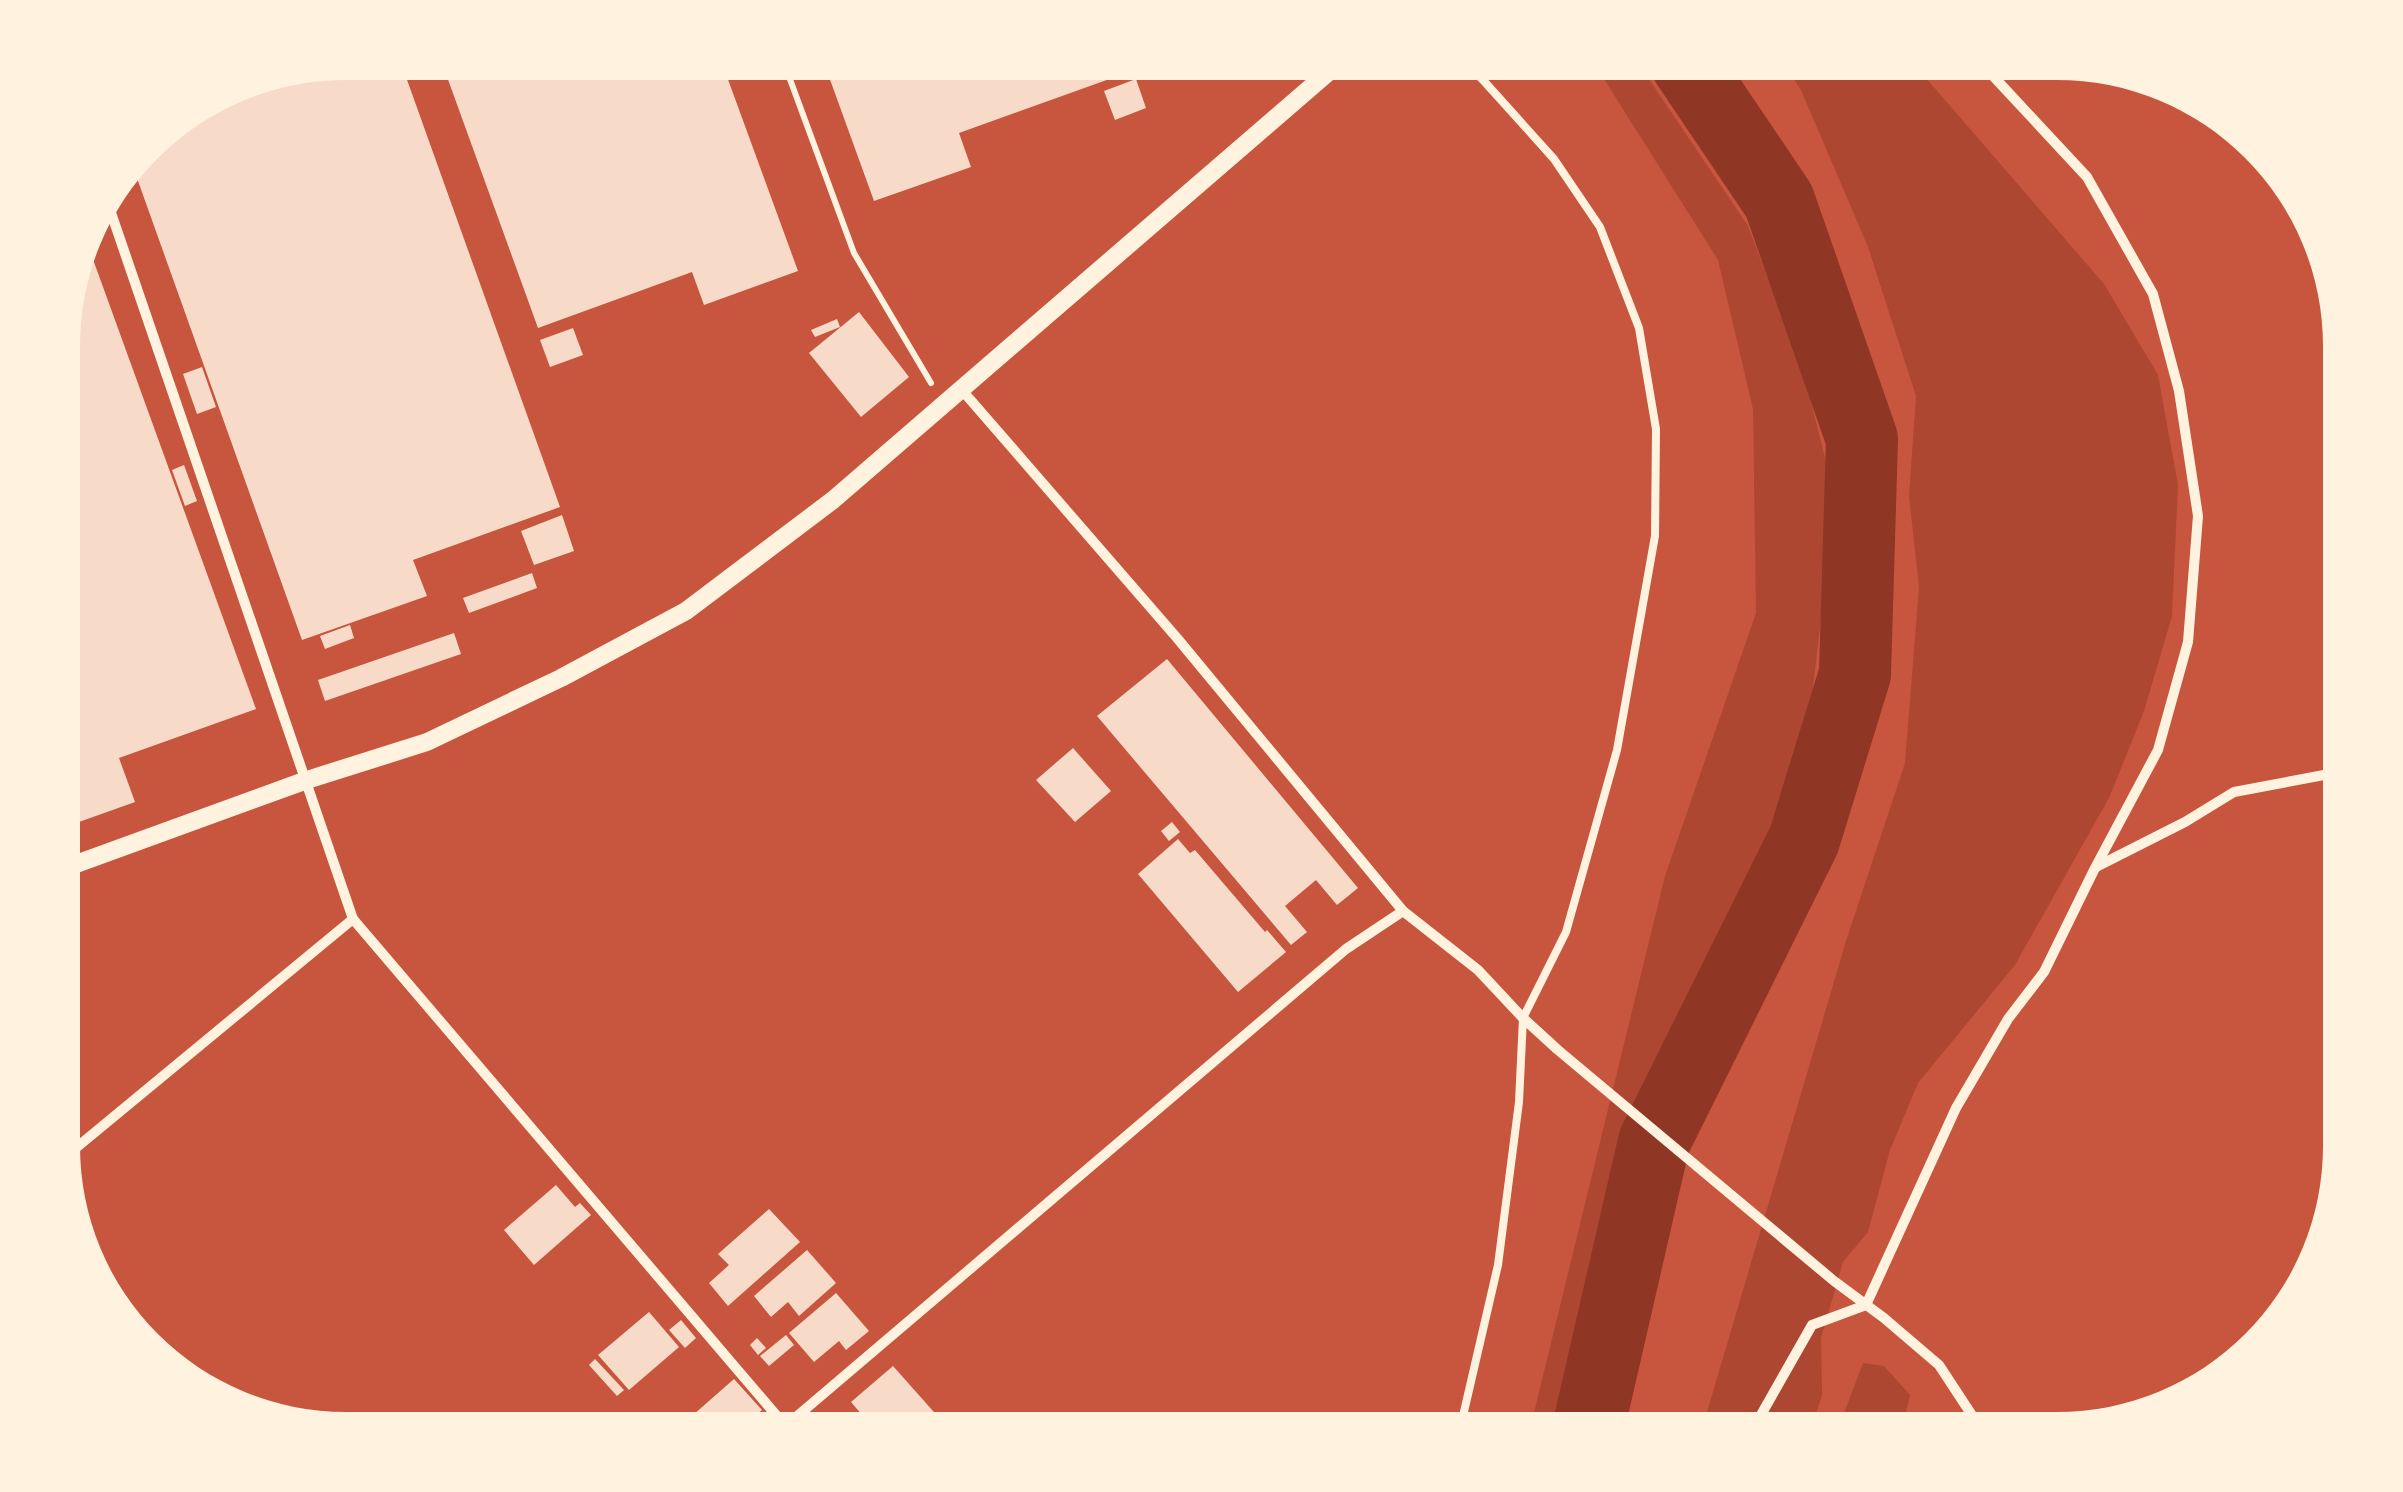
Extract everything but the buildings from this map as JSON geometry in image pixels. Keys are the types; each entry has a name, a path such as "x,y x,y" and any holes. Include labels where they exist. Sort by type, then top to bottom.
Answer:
{"street":[{"path":"80,863 307,780 427,742 561,678 686,611 833,500 1318,80"},
{"path":"1763,1411 1812,1325 1866,1305 1956,1108 2008,1020 2044,972 2158,750 2188,642 2198,516 2179,390 2154,294 2087,178 1997,80"},
{"path":"113,219 353,919 771,1412"},
{"path":"962,388 1403,911 1478,970 1558,1050 1939,1365 1970,1411"},
{"path":"2096,868 2234,792 2322,775"},
{"path":"804,1412 1346,949 1403,911"},
{"path":"80,1145 353,919"}],"lane":[{"path":"1464,1411 1498,1266 1518,1102 1523,1018 1566,932 1618,750 1656,536 1656,430 1640,328 1600,227 1554,159 1483,80"}],"path":[{"path":"791,80 854,253 944,405"}],"shaded area":[{"path":"1605,80 1649,80 1748,226 1805,378 1835,498 1802,782 1578,1411 1534,1411 1665,876 1756,613 1753,409 1718,260"},
{"path":"1794,80 1928,80 2104,284 2158,375 2178,485 2172,616 2144,711 2109,798 2015,965 1918,1083 1890,1150 1868,1232 1843,1262 1821,1338 1822,1395 1817,1411 1707,1411 1846,941 1905,763 1919,587 1909,496 1916,396 1868,247"},
{"path":"1863,1363 1884,1366 1910,1395 1906,1411 1845,1411"}],"waterway":[{"path":"1592,1411 1654,1142 1804,840 1855,674 1862,439 1779,201 1697,80"}]}
